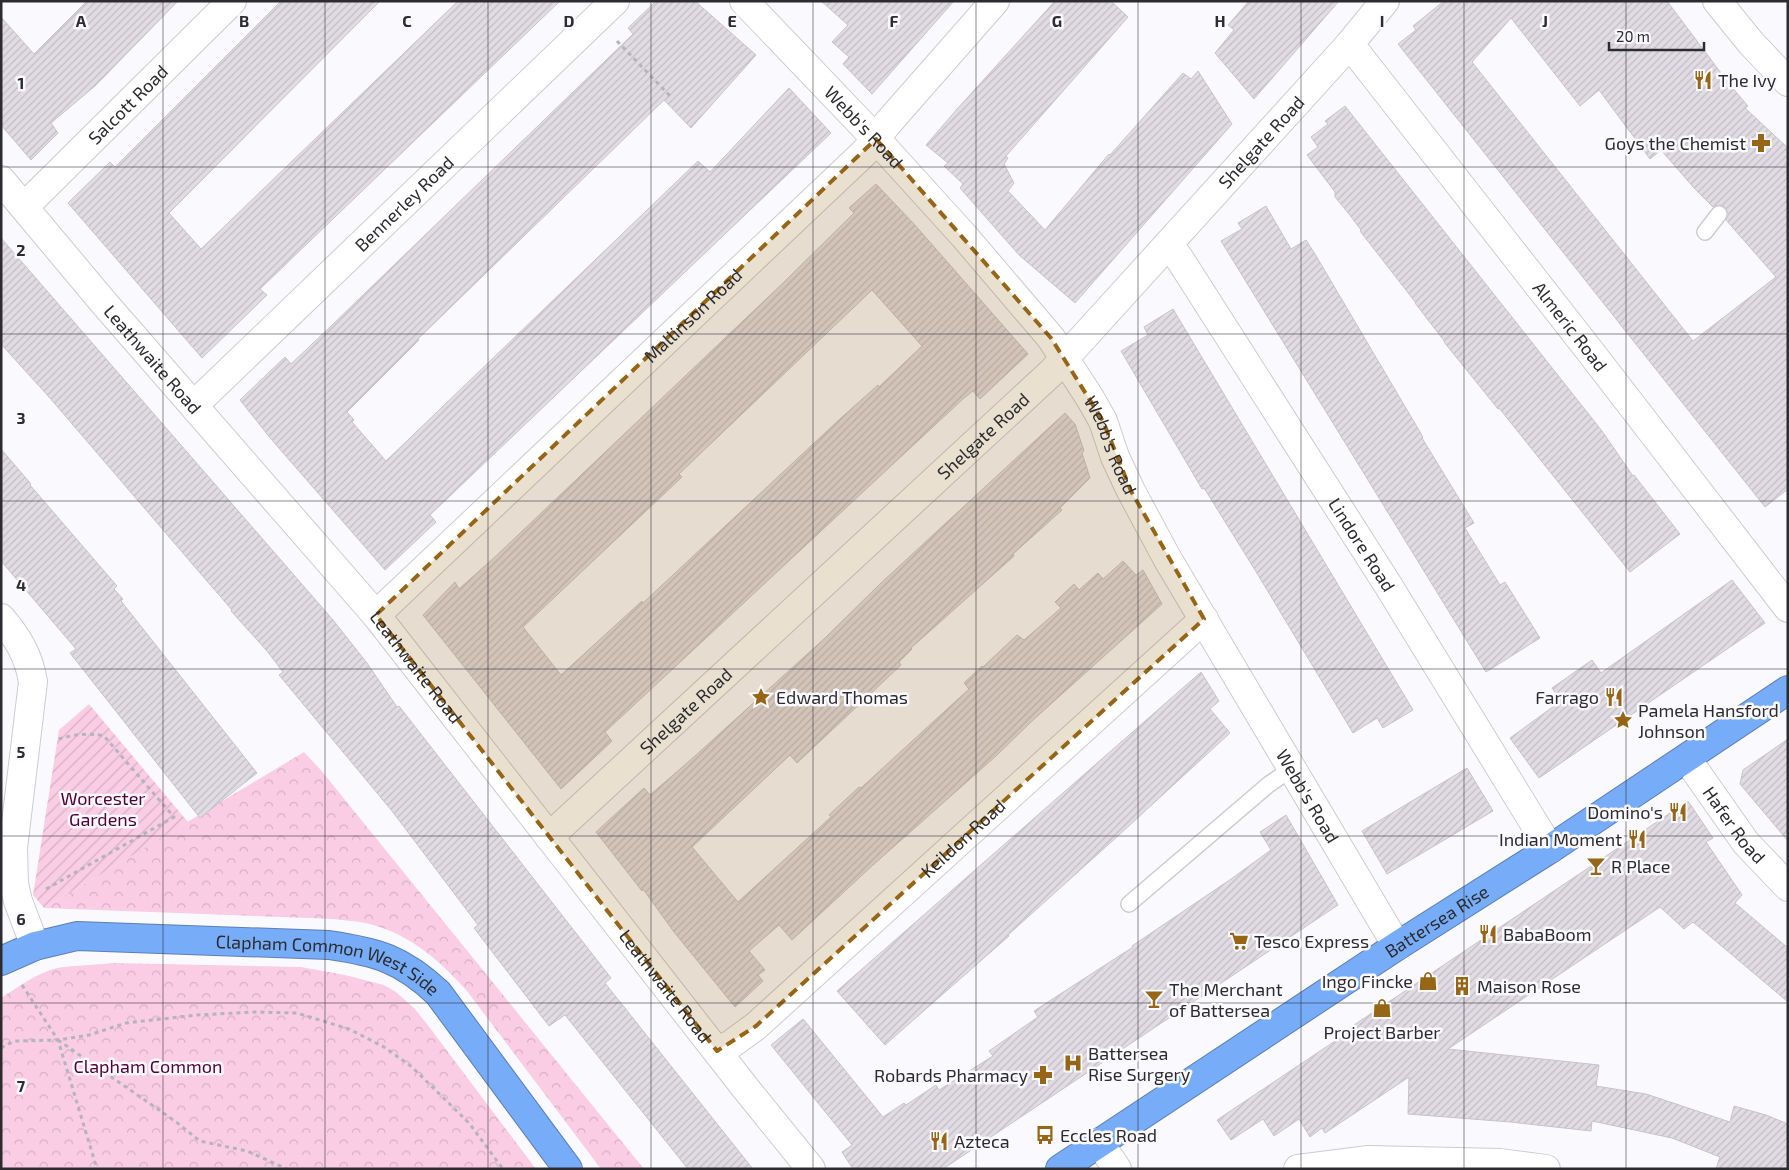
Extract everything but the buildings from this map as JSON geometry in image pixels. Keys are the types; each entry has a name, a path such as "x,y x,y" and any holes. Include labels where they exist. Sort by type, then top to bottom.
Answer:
{"highway":[{"name":"Battersea Rise","path":"1060,1169 1397,946 1687,759 1788,690"},
{"name":"Clapham Common West Side","path":"1,961 36,946 77,936 329,945 363,950 380,955 420,976 438,993 568,1169"}],"street":[{"name":"Salcott Road","path":"24,208 232,1"},
{"name":"Webb's Road","path":"744,1 876,139 964,236 1051,338 1065,358 1103,421 1115,457 1130,491 1291,769 1397,946"},
{"name":"Mallinson Road","path":"376,615 865,152 887,124 995,1"},
{"name":"Shelgate Road","path":"549,837 1052,372 1349,45 1385,1"},
{"path":"1717,1 1751,43 1788,82"},
{"name":"Bennerley Road","path":"194,405 606,10"},
{"name":"Almeric Road","path":"1349,45 1589,350 1788,608"},
{"name":"Leathwaite Road","path":"1,180 104,303 376,615 747,1090 811,1169"},
{"name":"Lindore Road","path":"1168,244 1179,258 1382,577 1550,849"},
{"path":"1,618 20,642 32,672 33,692 13,848 13,873 18,900 36,946"},
{"name":"Keildon Road","path":"717,1051 730,1045 756,1026 1204,619"},
{"name":"Hafer Road","path":"1687,759 1746,843 1788,887"},
{"path":"1099,1142 1117,1169"},
{"path":"1298,1169 1369,1160 1500,1163 1546,1169"}],"lane":[{"path":"1705,232 1719,214"},
{"path":"1129,904 1268,784 1291,769"}],"path":[{"path":"606,10 672,98"},
{"path":"18,900 42,892 174,817 104,736 93,733 76,734 49,741 27,740"},
{"path":"22,984 58,1040 97,1169"},
{"path":"1,1048 14,1041 58,1040 89,1035 126,1023 197,1015 255,1012 297,1013 349,1029 384,1047 412,1067 469,1123 503,1169"},
{"path":"58,1040 175,1121 200,1141 247,1151 288,1169"}],"highlighted area":[{"path":"876,139 1051,338 1103,421 1131,491 1204,619 756,1026 717,1051 376,615"}],"green space":[{"name":"Worcester Gardens","path":"89,704 188,822 44,908 33,895 59,730"},
{"path":"304,752 320,769 644,1169 601,1169 467,991 436,960 413,943 387,930 364,923 334,919 44,908"},
{"name":"Clapham Common","path":"113,963 301,967 345,975 384,985 396,992 414,1008 536,1169 1,1169 1,998 50,970"}],"place":[{"name":"The Ivy","path":"1703,80"},
{"name":"Goys the Chemist","path":"1761,143"},
{"name":"Edward Thomas","path":"761,697"},
{"name":"Farrago","path":"1614,697"},
{"name":"Pamela Hansford Johnson","path":"1623,720"},
{"name":"Domino's","path":"1678,812"},
{"name":"Indian Moment","path":"1637,839"},
{"name":"R Place","path":"1596,866"},
{"name":"BabaBoom","path":"1488,934"},
{"name":"Tesco Express","path":"1239,941"},
{"name":"Ingo Fincke","path":"1428,981"},
{"name":"Maison Rose","path":"1462,986"},
{"name":"The Merchant of Battersea","path":"1154,999"},
{"name":"Project Barber","path":"1382,1008"},
{"name":"Battersea Rise Surgery","path":"1073,1063"},
{"name":"Robards Pharmacy","path":"1043,1075"},
{"name":"Eccles Road","path":"1045,1135"},
{"name":"Azteca","path":"939,1141"}]}
